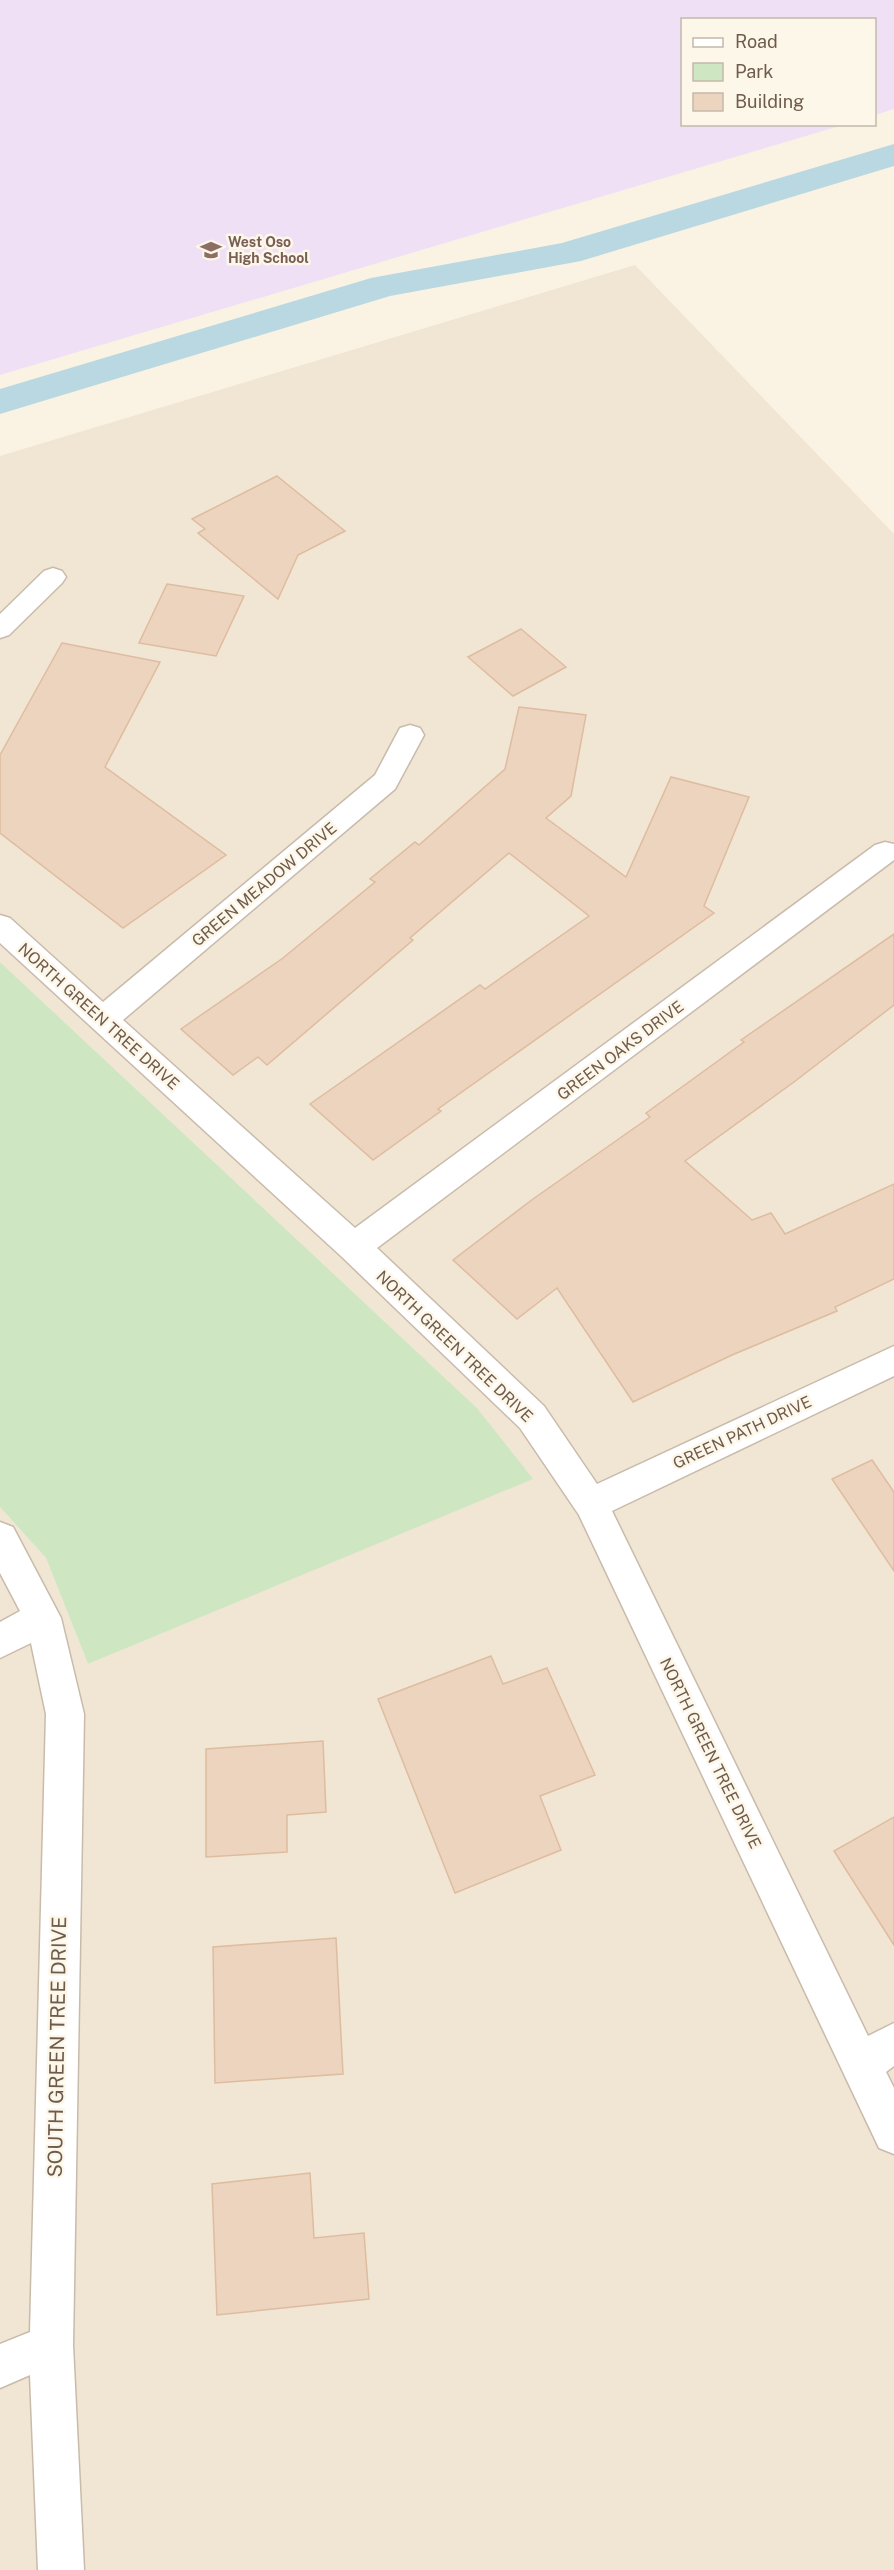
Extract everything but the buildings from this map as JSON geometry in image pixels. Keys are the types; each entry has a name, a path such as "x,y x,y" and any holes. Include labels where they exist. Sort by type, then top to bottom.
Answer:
{"street":[{"path":"0,630 52,577"},
{"name":"GREEN MEADOW DRIVE","path":"102,1020 385,782 410,735"},
{"name":"GREEN OAKS DRIVE","path":"354,1247 885,852"},
{"name":"NORTH GREEN TREE DRIVE","path":"0,926 354,1247 532,1417 591,1504 894,2133"},
{"name":"GREEN PATH DRIVE","path":"591,1504 894,1360"},
{"name":"SOUTH GREEN TREE DRIVE","path":"0,1538 43,1618 65,1714 51,2345 62,2570"},
{"path":"0,1641 43,1618"},
{"path":"861,2064 894,2043"},
{"path":"0,2366 51,2345"}],"shaded area":[{"name":"West Oso High School","path":"0,0 894,0 894,109 876,115 876,18 681,18 681,126 840,126 0,375"},
{"path":"635,265 894,534 894,2570 0,2570 0,1507 46,1558 88,1664 532,1479 477,1408 0,962 0,456"}],"green space":[{"path":"0,962 477,1408 533,1479 88,1664 46,1558 0,1507"}],"waterway":[{"path":"0,402 384,286 568,253 894,155"}],"place":[{"name":"West Oso High School","path":"211,250"}]}
